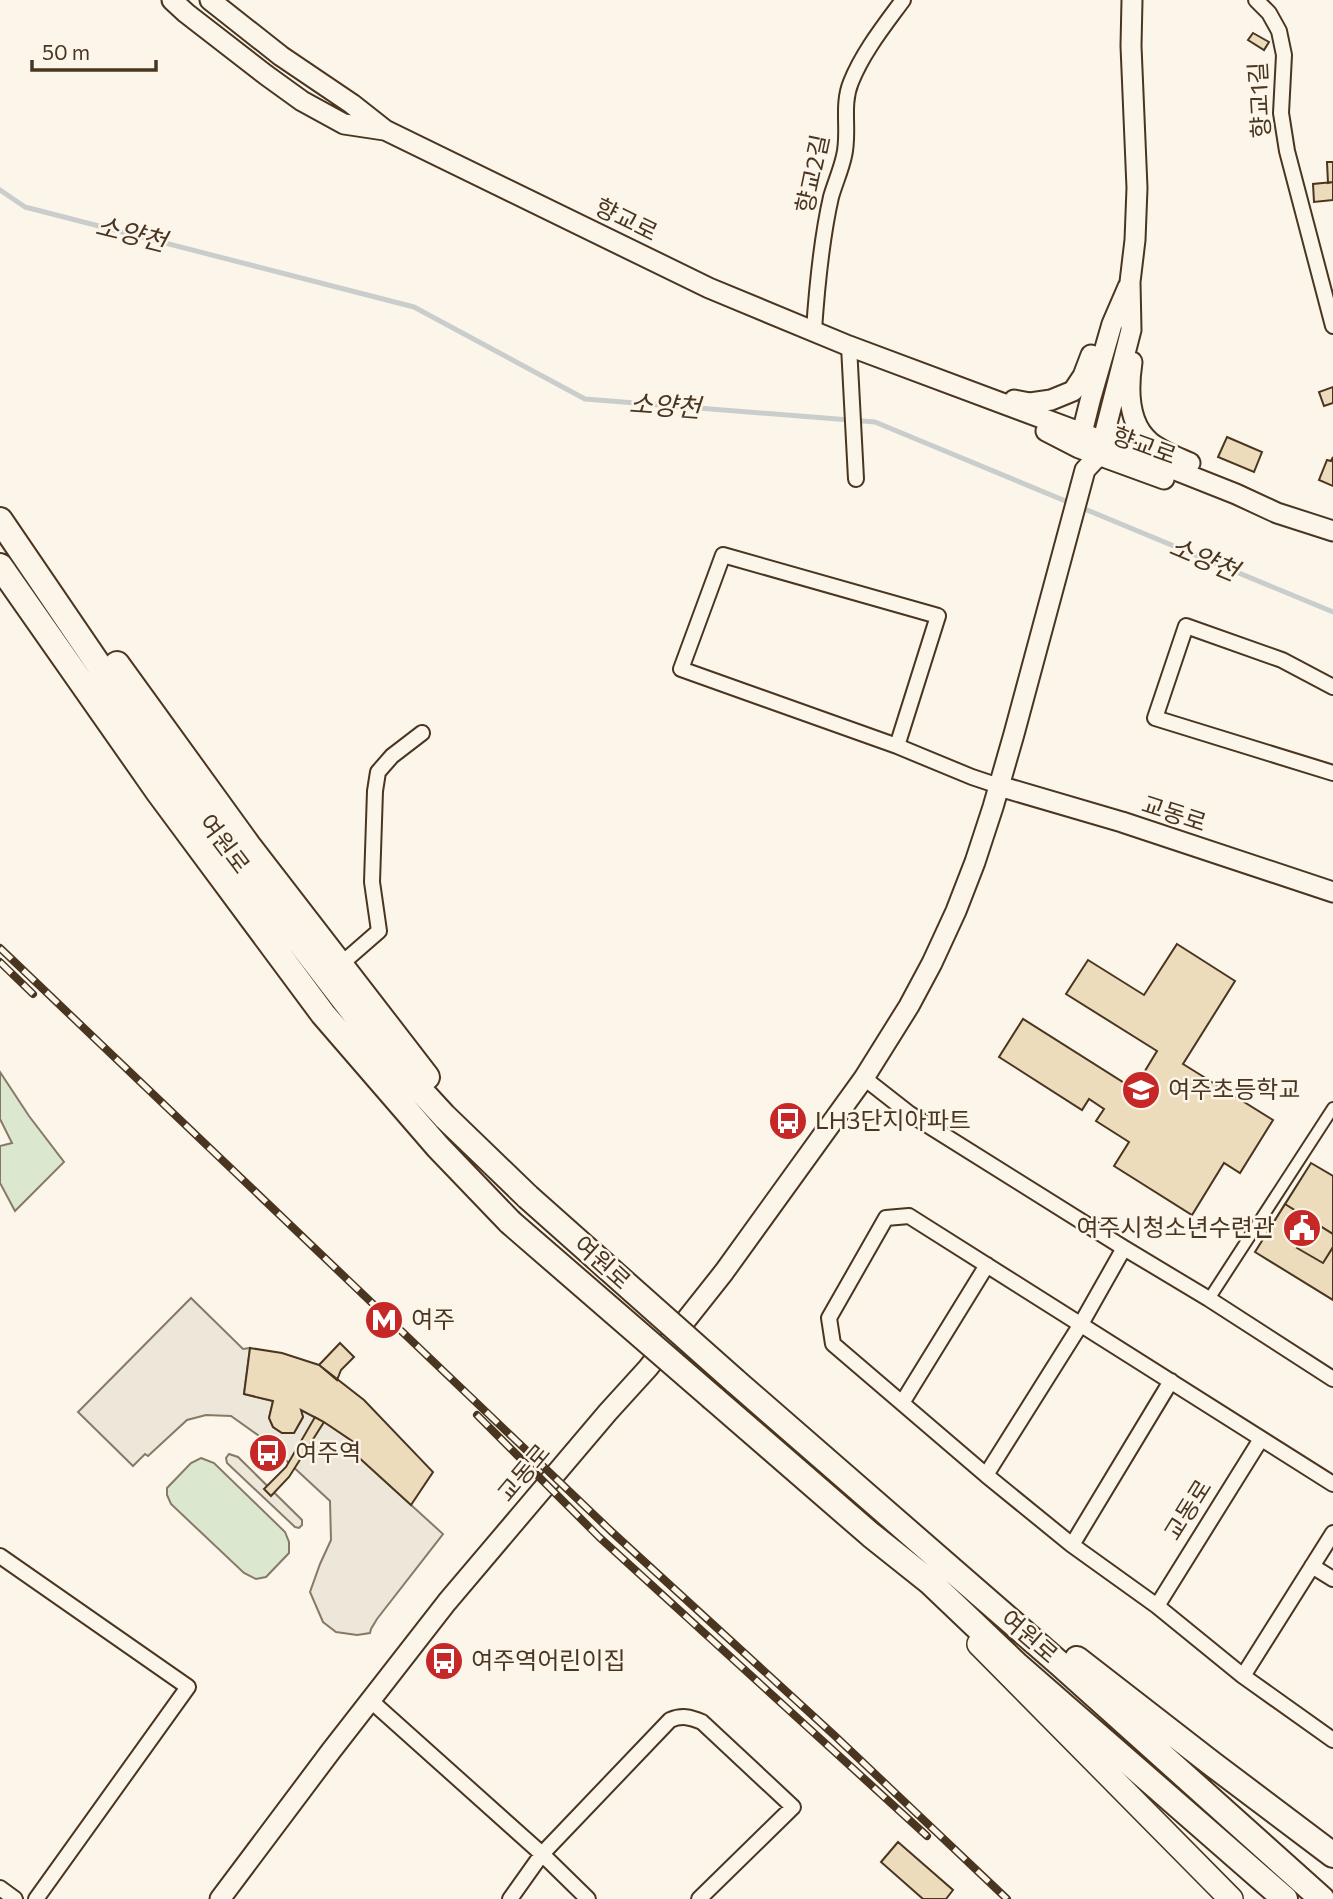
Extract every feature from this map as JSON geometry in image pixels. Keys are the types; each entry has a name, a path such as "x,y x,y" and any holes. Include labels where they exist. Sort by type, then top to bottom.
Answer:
{"highway":[{"name":"여원로","path":"0,520 192,802 377,1043 444,1116 528,1197 1070,1673 1322,1899"},
{"path":"28,562 76,607 248,845 427,1078 444,1116"},
{"name":"여원로","path":"0,566 159,793 323,1014 438,1147 510,1222 871,1535 930,1582 1016,1664 1285,1899"},
{"path":"920,1542 955,1559 1083,1664 1333,1854"}],"main road":[{"path":"871,1535 1231,1899"}],"street":[{"name":"향교로","path":"172,0 265,75 302,101 344,124 385,130"},
{"name":"향교로","path":"210,0 281,56 385,130 709,288 849,346 965,389 986,404 1101,448 1213,497 1236,494 1277,513 1333,531"},
{"name":"향교2길","path":"814,330 817,280 824,233 832,194 845,155 846,101 850,83 862,60 903,0"},
{"path":"1083,477 1101,448 1135,240 1137,188 1131,46 1132,0"},
{"name":"향교1길","path":"1256,0 1269,13 1279,31 1284,55 1281,113 1287,151 1333,326"},
{"path":"965,389 1030,403 1051,400 1073,391 1083,376 1098,339 1121,327"},
{"path":"1083,477 1081,440 1091,397 1121,327"},
{"path":"1121,327 1135,340 1130,374 1130,399 1135,423 1149,441 1176,457 1219,476 1236,494"},
{"path":"849,346 857,474"},
{"name":"교동로","path":"220,1899 445,1604 648,1368 724,1272 864,1078 909,1006 932,963 975,862 1014,734 1083,477"},
{"path":"897,746 938,616 723,555 681,669 897,746 999,786"},
{"path":"1333,687 1282,660 1185,626 1155,718 1333,773"},
{"path":"340,965 379,931 372,882 378,772 422,733"},
{"name":"교동로","path":"999,786 1122,822 1333,892"},
{"path":"864,1078 910,1114 1333,1378"},
{"path":"1209,1299 1333,1108"},
{"path":"1333,1484 909,1216 886,1218 829,1318 833,1344 986,1475 1072,1545 1157,1606 1243,1676 1333,1740"},
{"path":"986,1475 1081,1324 1124,1248"},
{"path":"902,1403 987,1265"},
{"path":"1072,1545 1171,1381"},
{"name":"교동로","path":"1157,1606 1261,1439"},
{"path":"1243,1676 1333,1533"},
{"path":"0,1556 188,1688 36,1899"},
{"path":"1312,1566 1333,1579"},
{"path":"370,1700 542,1854 588,1899"},
{"path":"510,1899 542,1854 670,1720 680,1716 702,1721 793,1807 699,1899"},
{"path":"0,1888 15,1899"}],"green space":[{"path":"0,1072 64,1162 15,1211 0,1183 0,1146 12,1143 0,1119"},
{"path":"201,1458 214,1463 285,1532 289,1553 266,1577 256,1579 244,1573 171,1504 167,1488 191,1463"}],"shaded area":[{"path":"191,1298 243,1349 250,1348 244,1394 273,1401 269,1418 273,1427 282,1433 294,1433 303,1417 301,1410 324,1422 358,1445 355,1454 443,1534 377,1619 370,1633 357,1635 336,1632 323,1622 310,1592 331,1540 330,1501 262,1438 231,1416 206,1415 187,1420 148,1456 145,1454 133,1466 78,1412"},
{"path":"229,1454 238,1457 302,1520 299,1528 227,1463"}],"building":[{"path":"1253,33 1269,42 1264,50 1248,40"},
{"path":"1327,162 1333,162 1333,182 1328,183"},
{"path":"1333,182 1333,200 1314,202 1313,184"},
{"path":"1333,387 1333,403 1324,406 1319,392"},
{"path":"1227,437 1262,452 1254,472 1218,457"},
{"path":"1333,457 1333,486 1319,480 1327,460 1331,461"},
{"path":"1177,944 1235,981 1183,1064 1273,1120 1240,1173 1224,1163 1192,1215 1114,1166 1129,1142 1096,1121 1104,1109 1089,1099 1082,1110 999,1057 1023,1019 1134,1089 1157,1051 1066,994 1088,960 1144,995"},
{"name":"여주시청소년수련관","path":"1311,1163 1333,1176 1333,1300 1255,1252"},
{"path":"1311,1163 1333,1176 1333,1234 1285,1204"},
{"path":"1285,1204 1313,1222 1297,1248 1323,1263 1333,1247 1333,1300 1255,1252"},
{"path":"340,1343 354,1357 341,1370 337,1380 319,1365"},
{"path":"250,1348 282,1353 319,1365 364,1400 433,1472 411,1505 355,1454 358,1445 324,1422 301,1410 303,1417 294,1433 282,1433 273,1427 269,1418 273,1401 244,1394"},
{"path":"315,1417 324,1422 289,1477 271,1496 264,1489 286,1467"},
{"path":"898,1842 953,1890 946,1899 923,1899 881,1862"}],"waterway":[{"name":"소양천","path":"0,190 25,207 414,307 585,399 875,422 1333,612"}],"railway":[{"path":"0,948 612,1532 834,1735 1007,1899"},
{"path":"0,962 33,994"},
{"path":"477,1415 599,1537 927,1836"}],"place":[{"name":"여주초등학교","path":"1141,1090"},
{"name":"LH3단지아파트","path":"788,1121"},
{"name":"여주시청소년수련관","path":"1302,1228"},
{"name":"여주","path":"384,1320"},
{"name":"여주역","path":"268,1453"},
{"name":"여주역어린이집","path":"444,1661"}]}
